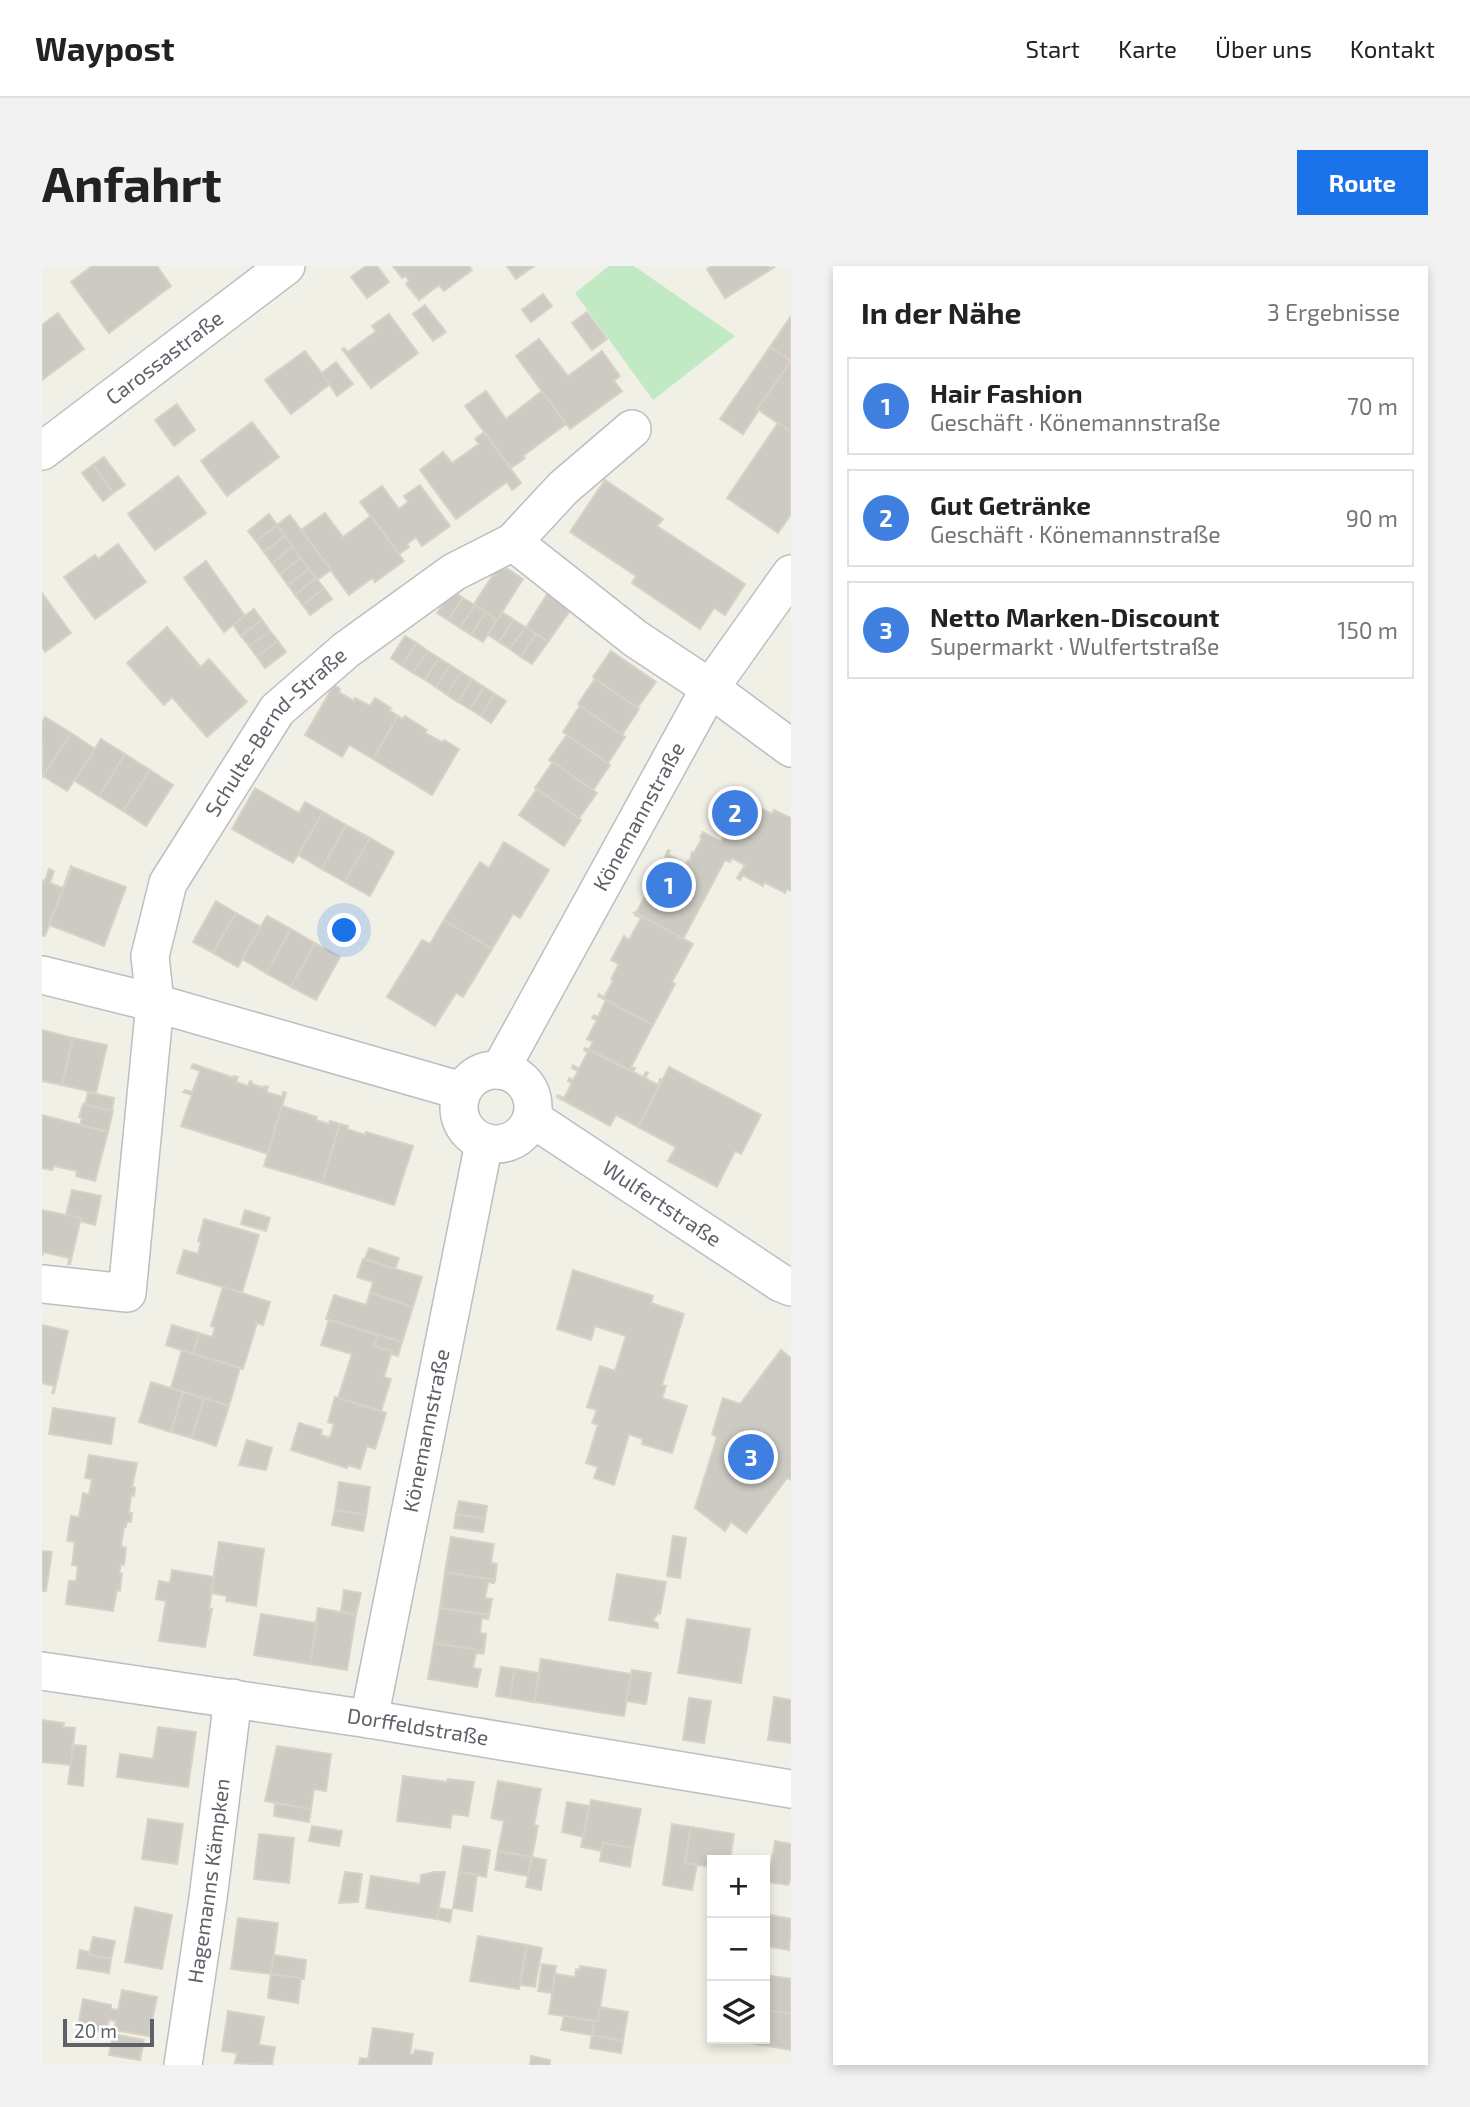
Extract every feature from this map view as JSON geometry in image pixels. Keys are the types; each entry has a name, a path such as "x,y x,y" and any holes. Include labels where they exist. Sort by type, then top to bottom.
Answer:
{"street":[{"name":"Carossastraße","path":"42,450 286,266"},
{"name":"Schulte-Bernd-Straße","path":"42,1284 127,1293 155,1003 150,956 168,883 277,710 346,650 410,603 454,572 513,542 563,488 632,429"},
{"path":"513,542 636,639 710,688 791,748"},
{"name":"Könemannstraße","path":"500,1070 710,688 791,574"},
{"path":"42,975 155,1003 462,1091"},
{"path":"488,1070 500,1070 522,1079 534,1100 533,1119 526,1130 511,1142 498,1145 484,1143 471,1135 462,1122 459,1107 462,1091 469,1082 488,1070"},
{"name":"Wulfertstraße","path":"533,1119 770,1276 791,1287"},
{"name":"Könemannstraße","path":"369,1719 484,1143"},
{"name":"Dorffeldstraße","path":"42,1671 369,1719 791,1789"},
{"name":"Hagemanns Kämpken","path":"183,2065 208,1898 233,1698"}],"green space":[{"path":"609,266 634,266 735,336 653,400 575,293"}],"building":[{"path":"92,266 157,266 171,286 109,333 71,282"},
{"path":"366,266 377,266 389,282 367,298 351,277"},
{"path":"393,266 469,266 472,270 444,291 439,285 419,300 406,284 409,281 406,276 402,278"},
{"path":"507,266 534,266 516,279"},
{"path":"711,266 775,267 725,298 707,269"},
{"path":"543,294 552,306 531,322 522,310"},
{"path":"425,305 446,332 433,341 413,314"},
{"path":"587,312 607,339 592,350 572,323"},
{"path":"58,313 84,349 42,380 42,325"},
{"path":"389,314 418,353 371,388 342,349 348,352 376,331 372,326"},
{"path":"791,316 791,361 770,347"},
{"path":"539,339 568,376 602,351 620,376 614,381 622,391 570,429 516,356"},
{"path":"770,347 791,361 743,434 720,419"},
{"path":"305,351 330,384 291,414 265,380"},
{"path":"791,361 791,432 757,409"},
{"path":"336,362 353,384 337,396 322,373"},
{"path":"486,391 506,419 542,391 566,424 511,468 465,406"},
{"path":"177,404 195,430 174,446 155,420"},
{"path":"252,422 279,457 227,496 201,461"},
{"path":"778,423 791,432 791,514 778,533 727,498"},
{"path":"484,432 521,483 512,490 507,482 456,519 420,470 443,452 452,463 479,444 475,439"},
{"path":"104,457 125,485 113,493 93,465"},
{"path":"93,465 113,493 103,501 82,473"},
{"path":"178,476 206,513 155,550 128,514"},
{"path":"605,480 663,519 657,526 745,584 725,615 714,608 700,629 632,583 636,576 570,532"},
{"path":"420,485 450,526 422,546 416,537 407,544 409,547 399,554 360,502 382,486 399,509 408,502 404,496"},
{"path":"325,513 343,537 371,516 404,561 375,582 372,578 349,595 301,530"},
{"path":"269,514 277,525 256,541 248,531"},
{"path":"290,515 331,570 317,580 277,525"},
{"path":"277,525 285,536 264,552 256,541"},
{"path":"285,536 293,547 272,563 264,552"},
{"path":"118,544 146,582 95,619 64,577 95,555 98,559"},
{"path":"293,547 301,558 280,574 272,563"},
{"path":"301,558 309,569 288,585 280,574"},
{"path":"206,561 245,616 224,632 184,578"},
{"path":"309,569 316,578 295,595 288,585"},
{"path":"497,569 508,569 523,579 497,620 474,604"},
{"path":"316,578 324,588 303,605 295,595"},
{"path":"324,588 332,599 310,615 303,605"},
{"path":"551,588 574,605 548,642 526,628"},
{"path":"452,590 463,598 448,620 437,613"},
{"path":"42,593 71,633 45,652 42,647"},
{"path":"463,598 475,605 460,628 448,620"},
{"path":"475,605 486,612 471,635 460,628"},
{"path":"254,609 262,620 241,636 233,625"},
{"path":"486,612 497,620 483,642 471,635"},
{"path":"502,612 514,620 499,642 488,635"},
{"path":"262,620 270,631 249,646 241,636"},
{"path":"514,620 525,627 510,649 499,642"},
{"path":"167,627 201,667 209,659 247,702 207,737 172,697 164,705 127,663"},
{"path":"525,627 536,634 521,657 510,649"},
{"path":"270,631 278,641 257,657 249,646"},
{"path":"536,634 548,642 532,664 521,657"},
{"path":"405,636 417,643 402,666 391,658"},
{"path":"278,641 286,652 265,668 257,657"},
{"path":"417,643 428,651 413,673 402,666"},
{"path":"428,651 439,658 425,680 413,673"},
{"path":"611,651 656,682 637,708 593,677"},
{"path":"439,658 450,665 436,687 425,680"},
{"path":"450,665 461,672 447,695 436,687"},
{"path":"461,672 472,679 458,702 447,695"},
{"path":"472,679 484,687 470,709 458,702"},
{"path":"595,679 639,709 622,735 578,704"},
{"path":"334,685 340,689 339,692 354,701 355,698 370,706 375,698 398,716 373,759 349,745 342,757 305,735"},
{"path":"484,687 495,694 481,716 470,709"},
{"path":"495,694 506,701 491,723 481,716"},
{"path":"580,706 625,737 608,763 563,732"},
{"path":"398,716 403,719 405,716 427,730 425,733 459,749 432,795 373,759"},
{"path":"45,717 71,733 43,776 42,723"},
{"path":"71,733 95,749 67,791 43,776"},
{"path":"567,735 610,765 593,790 549,760"},
{"path":"101,739 125,754 99,796 75,781"},
{"path":"125,754 150,770 123,811 99,796"},
{"path":"553,762 597,793 579,818 535,788"},
{"path":"150,770 173,785 146,826 123,811"},
{"path":"255,788 299,813 305,802 323,812 293,863 232,829"},
{"path":"537,789 581,820 564,846 519,815"},
{"path":"731,793 772,814 774,810 791,818 791,891 787,889 785,893 764,882 763,886 743,875 740,880 737,878 745,865 732,858 730,862 725,860 683,939 634,913 668,850 668,854 686,864 690,861 703,832 721,842 727,830 715,824"},
{"path":"323,812 346,825 322,869 298,855"},
{"path":"346,825 370,838 345,882 322,869"},
{"path":"370,838 394,852 370,896 345,882"},
{"path":"504,842 549,870 520,918 513,914 492,949 444,920 480,862 489,868"},
{"path":"72,867 45,936 42,935 42,880 45,881 49,869 54,871 50,883 63,888"},
{"path":"72,867 126,887 104,946 49,925"},
{"path":"216,901 236,913 213,953 193,942"},
{"path":"236,913 261,927 238,967 213,953"},
{"path":"636,913 693,944 653,1025 598,996 599,994 604,997 613,981 611,979 619,964 611,960 624,936 629,940 641,918 635,915"},
{"path":"267,916 291,929 266,973 242,959"},
{"path":"444,920 492,949 463,997 456,993 435,1026 387,997 422,940 430,944"},
{"path":"291,929 315,943 291,987 266,973"},
{"path":"315,943 340,957 316,1000 291,987"},
{"path":"606,1000 653,1025 631,1067 635,1068 633,1072 589,1049 593,1042 587,1039 597,1020 592,1018 594,1015 598,1017"},
{"path":"42,1030 73,1038 62,1085 42,1081"},
{"path":"73,1038 107,1045 96,1093 62,1085"},
{"path":"585,1048 643,1077 648,1073 645,1078 658,1085 660,1079 662,1080 638,1127 616,1115 610,1126 557,1097 558,1095 564,1098 572,1083 568,1081 569,1078 573,1080 578,1071 572,1068 573,1065 579,1069 588,1052"},
{"path":"193,1064 238,1077 236,1082 248,1086 250,1081 264,1088 268,1087 266,1092 282,1097 283,1092 286,1093 268,1154 181,1126 192,1095 183,1092 192,1092 200,1071 191,1068"},
{"path":"669,1067 761,1115 741,1154 735,1151 717,1187 668,1161 676,1147 638,1127"},
{"path":"88,1092 114,1098 112,1111 85,1105"},
{"path":"83,1104 113,1111 108,1132 80,1125 82,1118 79,1117"},
{"path":"282,1106 317,1117 316,1120 340,1124 322,1183 264,1166"},
{"path":"42,1115 108,1132 95,1181 76,1176 77,1171 54,1166 52,1170 42,1168"},
{"path":"340,1124 365,1135 366,1132 413,1146 394,1205 322,1183"},
{"path":"72,1190 101,1196 95,1225 66,1215"},
{"path":"42,1210 81,1218 70,1264 69,1258 43,1252 42,1256"},
{"path":"245,1210 270,1218 266,1231 241,1224"},
{"path":"204,1219 259,1235 242,1293 177,1273 184,1250 198,1254 201,1242 198,1241"},
{"path":"369,1248 399,1258 395,1269 365,1259"},
{"path":"363,1259 422,1277 413,1307 370,1293 373,1282 357,1277"},
{"path":"573,1270 653,1296 651,1303 684,1314 662,1385 666,1386 662,1398 687,1406 672,1453 642,1444 643,1439 629,1434 614,1485 594,1478 598,1467 586,1463 598,1425 592,1423 597,1410 587,1407 600,1366 615,1371 626,1336 595,1326 591,1340 557,1329"},
{"path":"223,1287 270,1302 263,1325 257,1323 243,1369 193,1354 199,1333 212,1337 215,1327 211,1326"},
{"path":"370,1293 413,1307 402,1342 326,1319 334,1295 366,1305"},
{"path":"329,1320 378,1335 374,1346 392,1351 384,1377 391,1379 381,1411 338,1398 352,1354 321,1345"},
{"path":"42,1325 68,1331 54,1393 54,1386 42,1383"},
{"path":"172,1325 199,1333 193,1354 166,1345"},
{"path":"378,1335 402,1342 398,1356 391,1354 392,1351 374,1346"},
{"path":"182,1350 240,1368 229,1406 171,1388"},
{"path":"781,1350 791,1358 791,1480 787,1478 746,1533 731,1522 725,1531 695,1508 717,1437 712,1434 723,1398 740,1404"},
{"path":"151,1382 183,1392 171,1432 139,1422"},
{"path":"183,1392 204,1398 192,1438 171,1432"},
{"path":"335,1397 386,1413 375,1449 367,1446 360,1469 348,1465 347,1468 291,1450 299,1423 322,1430 321,1435 330,1438 334,1424 328,1422"},
{"path":"204,1398 229,1406 216,1446 192,1438"},
{"path":"53,1408 115,1418 111,1444 49,1434"},
{"path":"247,1440 272,1448 266,1470 239,1465"},
{"path":"89,1455 137,1463 132,1487 135,1488 134,1496 131,1495 129,1513 132,1513 131,1522 127,1521 124,1527 121,1546 126,1548 124,1565 121,1564 119,1573 122,1574 120,1591 117,1590 113,1611 66,1604 69,1581 76,1581 78,1566 72,1565 75,1542 67,1541 71,1516 79,1517 83,1493 89,1495 92,1479 85,1478"},
{"path":"339,1482 370,1487 366,1515 335,1510"},
{"path":"459,1501 487,1506 485,1519 456,1514"},
{"path":"335,1510 366,1515 363,1531 332,1525"},
{"path":"456,1514 485,1519 483,1532 454,1528"},
{"path":"673,1536 686,1538 680,1578 667,1576"},
{"path":"451,1537 494,1544 491,1563 497,1564 495,1580 445,1572"},
{"path":"219,1542 264,1549 256,1606 226,1601 227,1596 211,1593"},
{"path":"42,1551 52,1552 46,1591 42,1591"},
{"path":"172,1570 214,1577 205,1647 159,1641 166,1601 156,1599 159,1581 170,1583"},
{"path":"445,1572 495,1580 494,1583 488,1582 485,1598 492,1599 489,1615 440,1608"},
{"path":"617,1574 666,1582 660,1614 653,1620 658,1624 658,1628 609,1620"},
{"path":"344,1590 361,1593 356,1615 341,1612"},
{"path":"318,1608 356,1615 347,1670 310,1664"},
{"path":"440,1608 489,1615 488,1619 482,1618 480,1633 486,1634 484,1651 434,1643"},
{"path":"261,1614 317,1623 310,1664 254,1655"},
{"path":"687,1619 750,1629 741,1683 678,1673"},
{"path":"434,1643 484,1651 483,1654 476,1653 473,1668 481,1669 477,1687 428,1679"},
{"path":"541,1659 631,1674 624,1716 534,1702"},
{"path":"501,1667 515,1669 510,1698 496,1696"},
{"path":"515,1669 539,1673 534,1702 510,1698"},
{"path":"632,1670 651,1673 646,1704 626,1701"},
{"path":"774,1697 791,1700 791,1743 768,1740"},
{"path":"689,1698 711,1701 704,1743 683,1740"},
{"path":"42,1720 64,1723 63,1727 75,1728 71,1765 42,1762"},
{"path":"158,1727 196,1732 188,1787 117,1777 120,1754 153,1759"},
{"path":"73,1745 86,1746 83,1786 68,1784"},
{"path":"277,1746 331,1754 326,1791 314,1789 311,1809 265,1801"},
{"path":"403,1776 447,1782 448,1779 474,1782 468,1816 452,1814 450,1828 397,1821"},
{"path":"498,1781 541,1789 534,1825 538,1826 532,1857 498,1851 504,1821 491,1818"},
{"path":"591,1800 641,1809 633,1848 603,1843 602,1851 581,1847"},
{"path":"567,1802 589,1806 583,1837 562,1832"},
{"path":"275,1803 311,1809 309,1822 274,1816"},
{"path":"148,1819 183,1824 177,1864 142,1859"},
{"path":"672,1824 691,1827 685,1863 697,1865 692,1890 663,1885"},
{"path":"312,1826 342,1831 339,1846 309,1841"},
{"path":"691,1827 734,1834 731,1855 707,1855 707,1866 685,1863"},
{"path":"259,1834 294,1838 289,1883 254,1879"},
{"path":"775,1841 791,1844 791,1878 788,1885 770,1882"},
{"path":"603,1843 633,1848 630,1867 600,1861"},
{"path":"463,1846 490,1850 486,1877 459,1872"},
{"path":"498,1851 532,1857 528,1876 495,1870"},
{"path":"532,1857 546,1860 541,1890 526,1887"},
{"path":"345,1872 362,1874 358,1902 339,1903"},
{"path":"445,1872 437,1919 366,1908 371,1876 420,1884 421,1875"},
{"path":"459,1872 477,1875 472,1911 453,1908"},
{"path":"135,1907 172,1915 162,1969 125,1962"},
{"path":"439,1908 452,1910 450,1922 437,1919"},
{"path":"770,1915 791,1919 789,1950 770,1947"},
{"path":"238,1918 278,1923 271,1974 231,1969"},
{"path":"478,1936 527,1945 519,1989 470,1981"},
{"path":"93,1937 115,1941 111,1959 89,1955"},
{"path":"527,1945 542,1948 535,1987 520,1985"},
{"path":"80,1950 89,1952 89,1955 111,1959 109,1973 77,1968"},
{"path":"274,1955 306,1960 304,1979 271,1974"},
{"path":"542,1964 556,1966 552,1993 538,1991"},
{"path":"580,1966 606,1970 598,2021 549,2014 555,1974 575,1977 576,1969 580,1970"},
{"path":"271,1974 301,1978 298,2003 268,1998"},
{"path":"770,1976 791,1979 791,2014 770,2011"},
{"path":"122,1990 157,1997 149,2036 114,2030 116,2021 109,2020 106,2033 78,2027 83,1999 111,2005 111,2009 118,2010"},
{"path":"600,2007 628,2012 623,2041 592,2035"},
{"path":"228,2011 264,2017 259,2045 275,2047 272,2065 235,2063 237,2053 222,2051"},
{"path":"770,2011 791,2014 791,2050 756,2044 770,2044"},
{"path":"564,2016 594,2021 592,2035 561,2030"},
{"path":"373,2028 413,2034 410,2054 414,2054 415,2050 433,2053 431,2065 359,2065 360,2058 368,2059"},
{"path":"113,2034 144,2040 140,2060 109,2055"},
{"path":"592,2035 623,2041 621,2053 590,2048"},
{"path":"531,2056 550,2060 550,2065 530,2065"}],"place":[{"name":"Gut Getränke","path":"735,813"},
{"name":"Hair Fashion","path":"669,885"},
{"name":"Netto Marken-Discount","path":"751,1457"}]}
